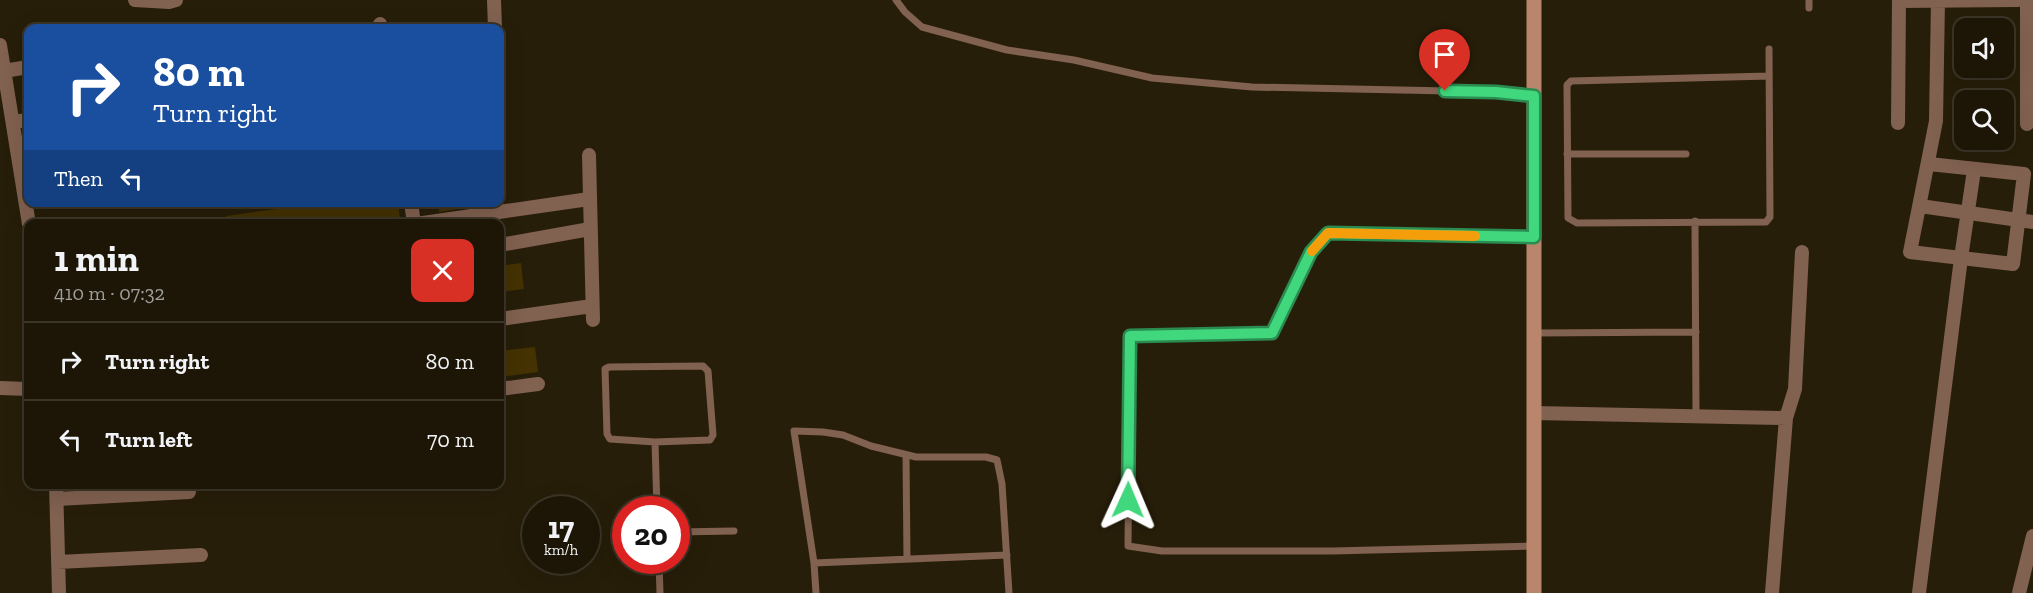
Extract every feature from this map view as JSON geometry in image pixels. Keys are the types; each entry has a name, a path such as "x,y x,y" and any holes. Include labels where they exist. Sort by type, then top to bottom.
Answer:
{"main road":[{"path":"1534,0 1534,593"}],"street":[{"path":"135,0 169,2 176,0"},
{"path":"494,0 495,24"},
{"path":"1898,123 1899,0 2018,0"},
{"path":"2027,0 2027,124"},
{"path":"1929,164 2024,174 2013,264 1911,252 1936,121 1938,1"},
{"path":"0,45 24,173"},
{"path":"4,71 24,68"},
{"path":"13,122 24,121"},
{"path":"504,319 592,313 589,156"},
{"path":"1920,593 1974,170"},
{"path":"450,219 589,199"},
{"path":"1920,206 2033,222"},
{"path":"504,243 590,229"},
{"path":"1772,593 1786,418 1796,389 1802,252"},
{"path":"504,388 538,384"},
{"path":"0,388 24,389"},
{"path":"1534,413 1786,418"},
{"path":"59,593 57,492 189,492"},
{"path":"2019,593 2028,574 2033,536"},
{"path":"58,562 201,555"}],"lane":[{"path":"896,0 904,12 922,27 1007,50 1074,60 1152,78 1241,87 1401,89 1496,92 1534,96"},
{"path":"1769,49 1770,217 1766,222 1576,223 1568,218 1567,85 1571,81 1769,76"},
{"path":"1568,154 1686,154"},
{"path":"1695,221 1696,416"},
{"path":"1534,237 1328,233 1311,252 1272,333 1130,336 1128,546 1162,551 1332,551 1534,546"},
{"path":"1534,333 1696,332"},
{"path":"703,366 708,371 713,435 710,440 655,442 610,439 607,434 605,369 609,367 703,366"},
{"path":"816,593 814,563 794,431 843,435 906,456 986,457 997,460 1002,484 1009,593"},
{"path":"655,442 657,496"},
{"path":"906,456 907,559"},
{"path":"690,532 734,531"},
{"path":"814,563 1007,555"},
{"path":"659,574 660,593"}],"building":[{"path":"291,207 399,207 400,219 226,219 226,216"},
{"path":"438,207 471,207 439,212"},
{"path":"521,263 524,289 504,292 504,265"},
{"path":"535,347 538,372 504,376 504,351"}],"slow traffic":[{"path":"1312,251 1328,233 1475,236"}],"route":[{"path":"1128,500 1130,336 1272,333 1311,252 1328,233 1534,237 1534,96 1496,92 1445,91"}]}
